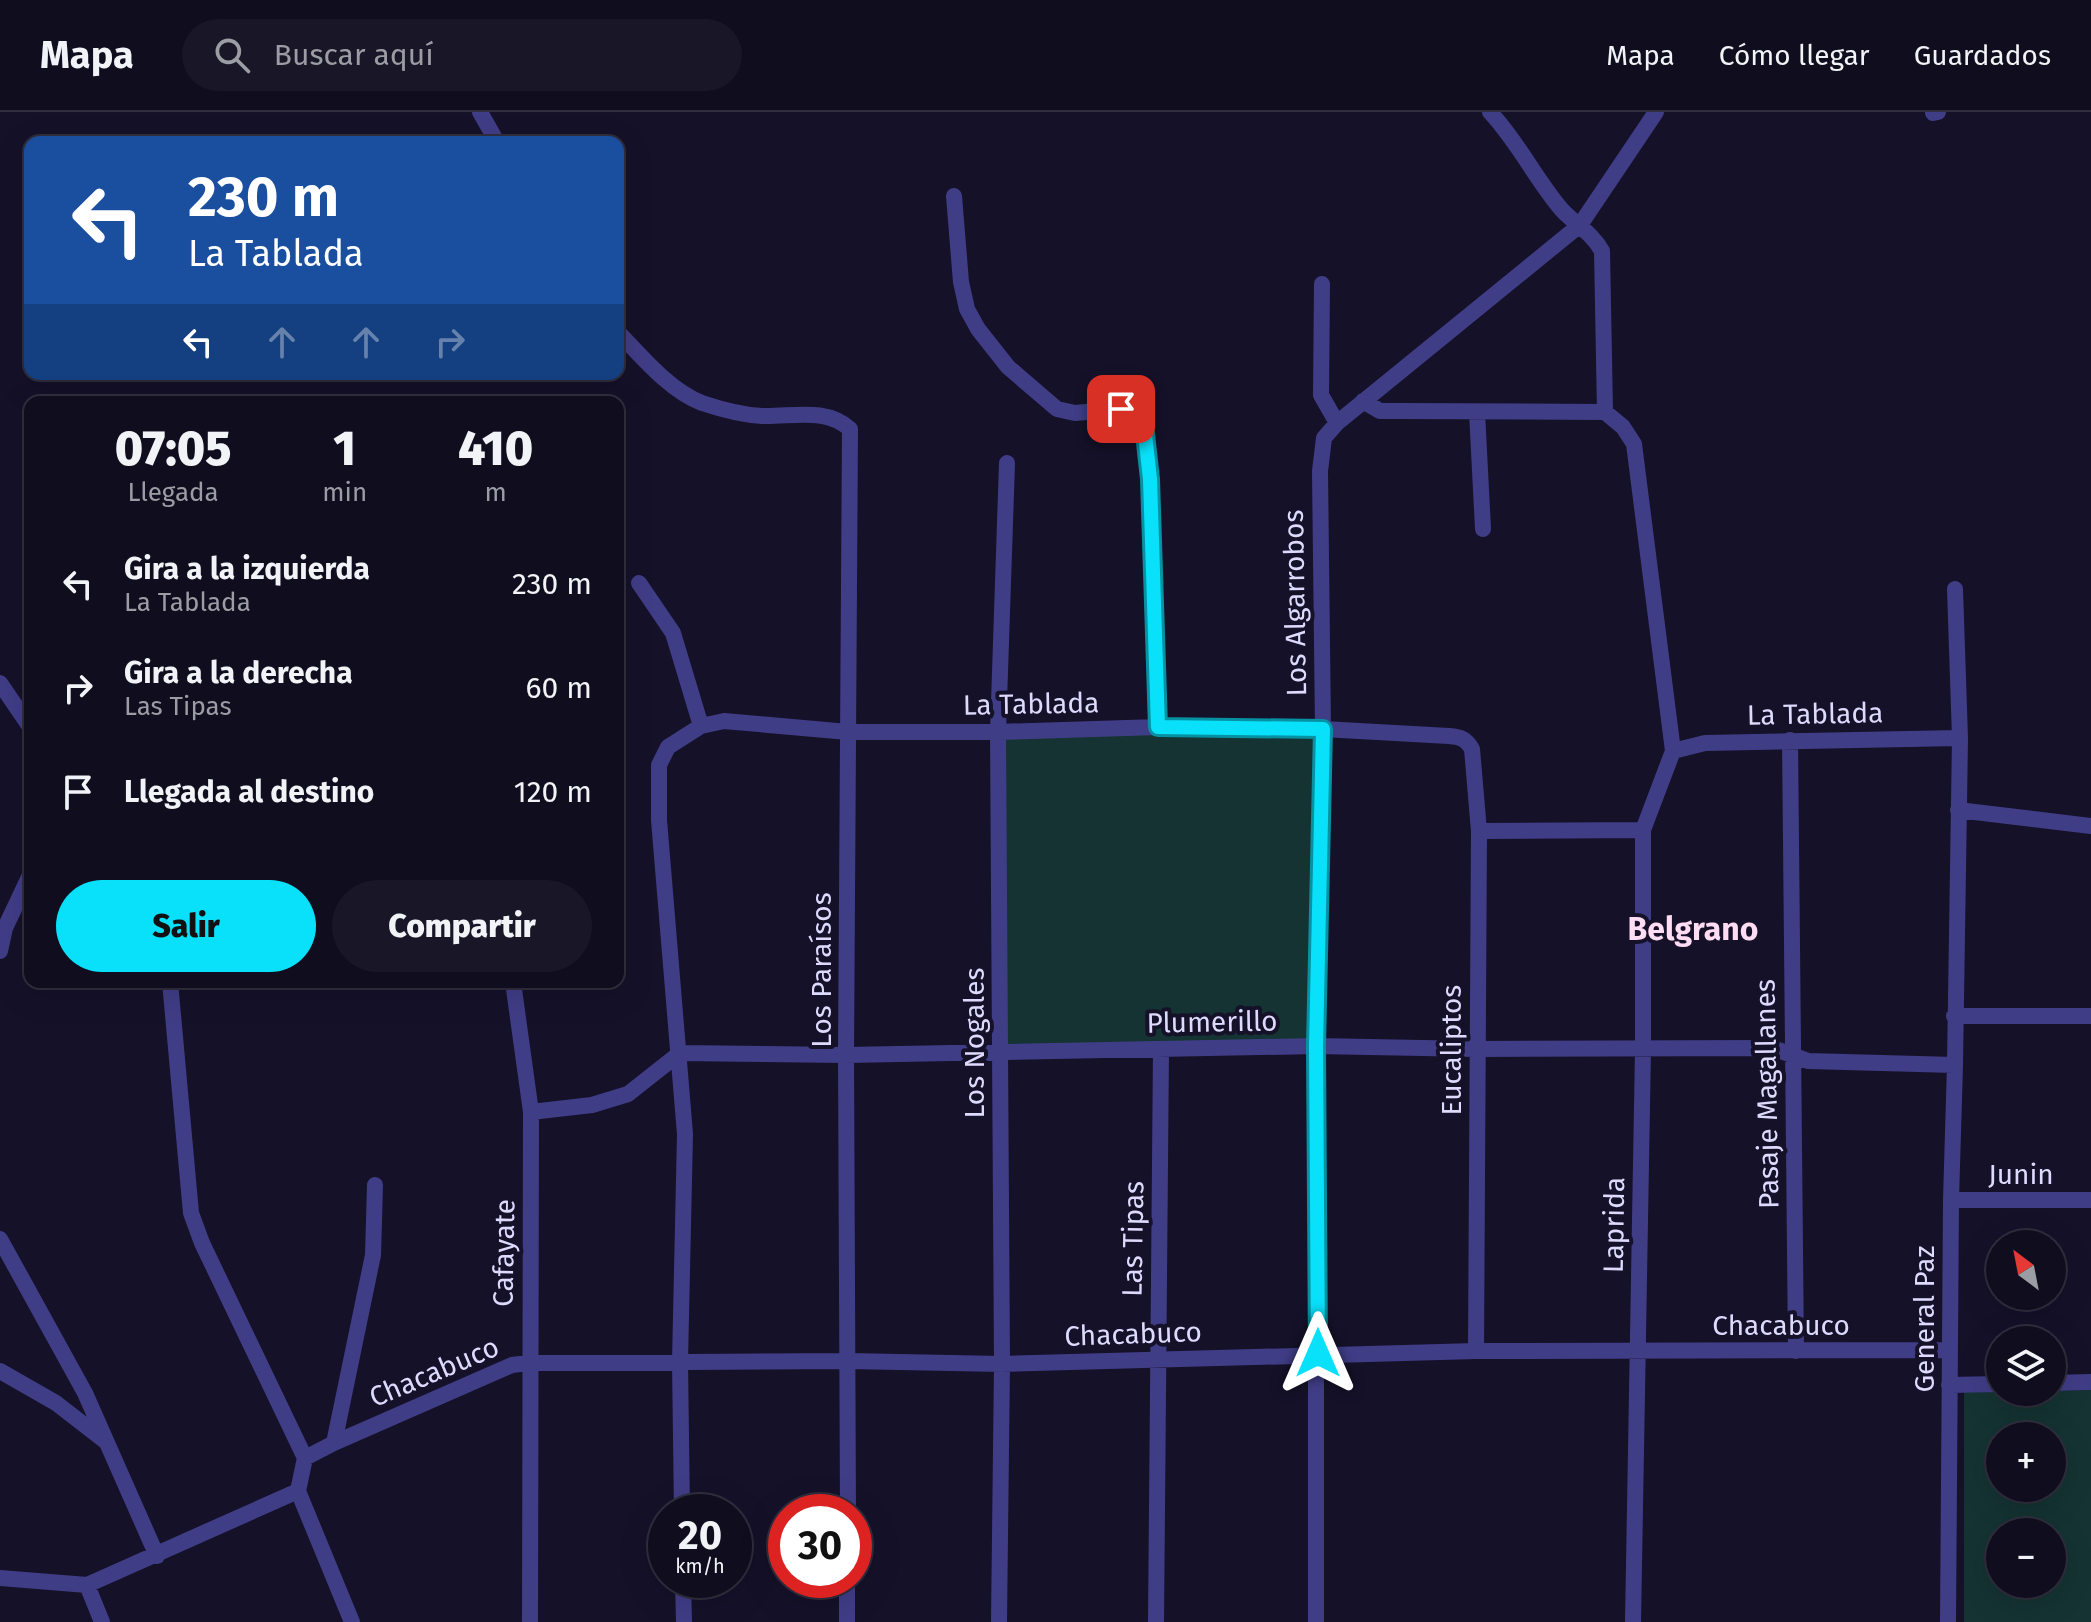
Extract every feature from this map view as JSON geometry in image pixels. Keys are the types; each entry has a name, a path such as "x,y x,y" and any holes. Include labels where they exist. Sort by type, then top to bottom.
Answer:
{"street":[{"path":"480,112 494,136"},
{"path":"1490,112 1510,133 1562,210 1596,240 1602,251 1605,412"},
{"name":"Los Algarrobos","path":"1316,1622 1316,1046 1323,729 1320,471 1324,438 1363,401 1580,225 1656,112"},
{"path":"954,196 961,282 967,309 978,329 1008,367 1057,409 1075,413 1121,409 1135,418 1145,434 1150,479 1158,727"},
{"path":"1322,284 1321,395 1337,423"},
{"name":"Los Paraísos","path":"624,338 659,374 700,402 759,416 823,415 839,420 850,429 846,1055 848,1494"},
{"path":"1363,401 1380,411 1605,412 1623,427 1634,444 1673,751 1643,830 1479,831"},
{"path":"1477,412 1483,529"},
{"name":"Los Nogales","path":"999,1622 1002,1364 998,732 1007,463"},
{"path":"639,583 673,633 701,726"},
{"name":"General Paz","path":"1948,1622 1951,1200 1960,738 1955,589"},
{"path":"0,683 24,718"},
{"name":"La Tablada","path":"682,1494 680,1362 685,1134 659,820 659,765 668,747 701,726 724,721 848,732 998,732 1158,727 1323,729 1461,737 1472,749"},
{"name":"La Tablada","path":"1673,751 1705,743 1960,738"},
{"name":"Pasaje Magallanes","path":"1790,740 1796,1351"},
{"name":"Eucaliptos","path":"1472,749 1479,831 1476,1351"},
{"path":"1958,810 2091,826"},
{"name":"Laprida","path":"1633,1622 1643,1049 1643,830"},
{"path":"0,951 5,928 24,888"},
{"path":"171,988 191,1213 202,1243 305,1458 298,1491 352,1622"},
{"name":"Cafayate","path":"514,988 531,1112 528,1363 530,1622"},
{"path":"1954,1016 2091,1016"},
{"name":"Plumerillo","path":"680,1053 846,1055 1316,1046 1773,1048 1808,1061 1955,1065"},
{"name":"Las Tipas","path":"1156,1622 1161,1049"},
{"path":"531,1112 592,1105 628,1094 680,1053"},
{"path":"334,1443 373,1255 375,1185"},
{"name":"Junin","path":"1951,1200 2091,1200"},
{"path":"0,1239 85,1393 157,1556"},
{"name":"Chacabuco","path":"305,1458 512,1365 528,1363 848,1361 1002,1364 1318,1353 1949,1350"},
{"path":"0,1371 56,1403 106,1442"},
{"path":"2066,1383 2091,1382"},
{"path":"1949,1385 1986,1384"},
{"path":"0,1578 87,1585 298,1491"},
{"path":"87,1585 102,1622"},
{"path":"683,1598 684,1622"},
{"path":"847,1598 847,1622"}],"green space":[{"path":"1323,729 1316,1046 1000,1053 998,732"},
{"path":"2066,1390 2091,1390 2091,1622 1964,1622 1964,1392 1986,1392 1986,1406 2066,1406"}],"district":[{"name":"Belgrano","path":"1693,929"}],"route":[{"path":"1121,409 1135,418 1145,434 1150,479 1158,727 1323,729 1316,1046 1318,1353"}]}
